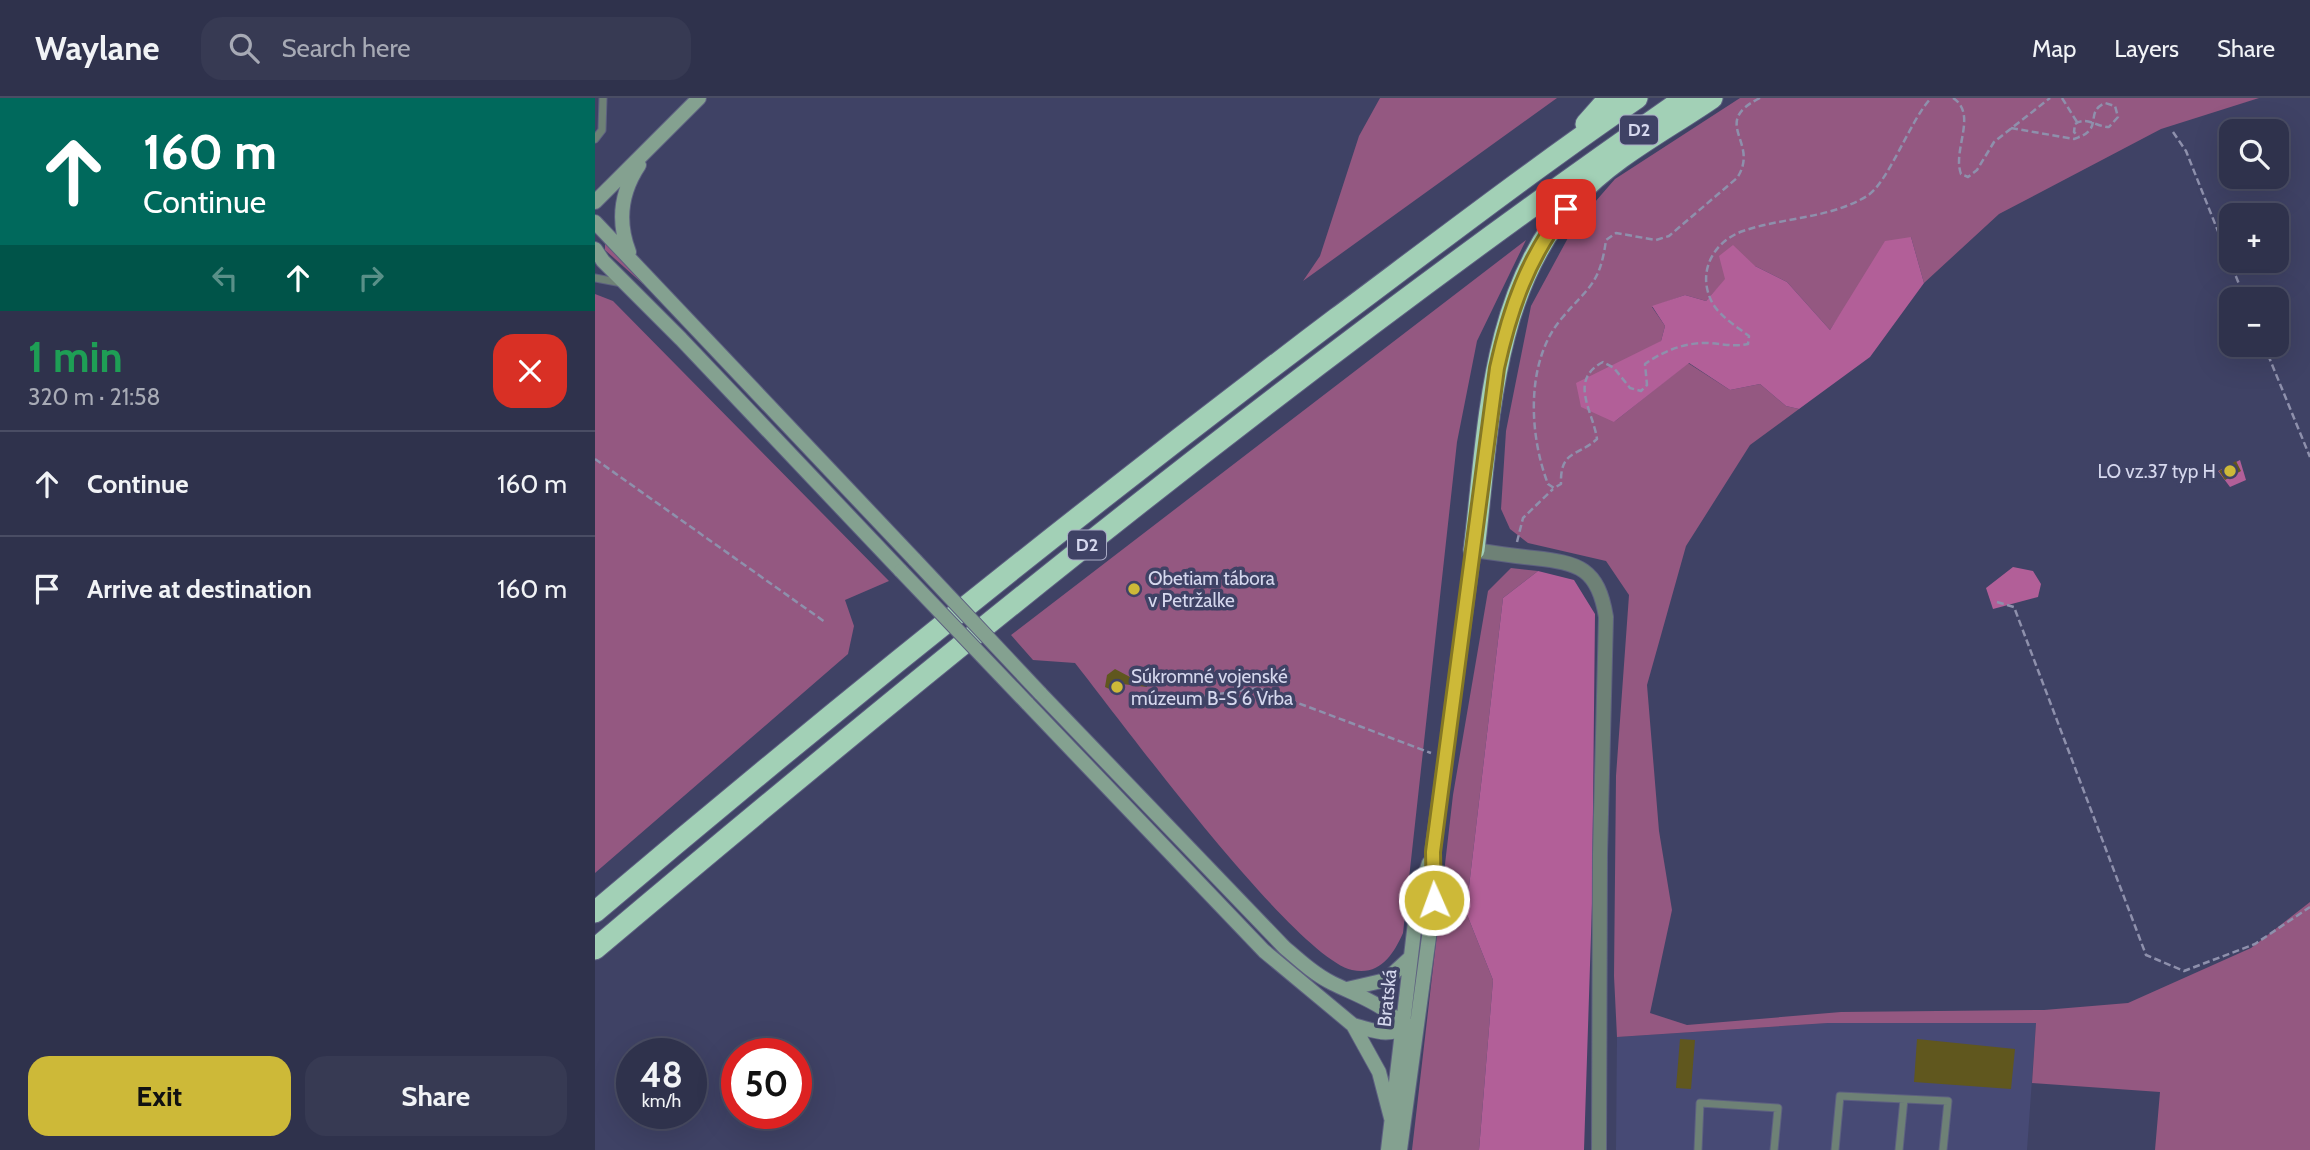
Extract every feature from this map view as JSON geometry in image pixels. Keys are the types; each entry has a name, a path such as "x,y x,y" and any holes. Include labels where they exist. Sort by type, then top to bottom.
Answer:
{"highway":[{"path":"1563,149 1608,98"},
{"name":"D2","path":"595,912 822,721 1165,447 1563,149 1637,98"},
{"name":"D2","path":"595,949 840,743 1179,471 1594,161 1685,98"},
{"path":"1474,550 1497,368 1511,308 1525,273 1557,220 1600,174 1712,98"}],"main road":[{"path":"595,202 699,98"},
{"path":"634,260 624,236 622,206 632,176 650,146"},
{"path":"595,222 1284,947 1311,970 1387,1010 1403,1028 1411,1054"},
{"path":"595,249 1264,951 1353,1025 1379,1072 1391,1118"},
{"name":"Bratská","path":"1400,1150 1434,900 1433,852 1444,758 1474,550"},
{"name":"Bratská","path":"1388,1150 1418,897 1433,852"},
{"path":"1346,989 1386,980 1410,958"},
{"path":"1353,1025 1384,1034 1403,1028 1420,1006"}],"street":[{"path":"1474,550 1570,562 1581,567 1597,585 1606,617 1601,775 1599,1150"}],"lane":[{"path":"595,139 602,130 603,98"},
{"path":"595,278 626,284"},
{"path":"1835,1150 1840,1096 1948,1101 1943,1150"},
{"path":"1899,1150 1904,1099"},
{"path":"1698,1150 1700,1103 1778,1108 1774,1150"}],"path":[{"path":"1554,488 1548,484 1533,431 1533,395 1545,351 1560,320 1588,292 1604,261 1606,240 1616,233 1657,240 1669,236 1737,178 1745,167 1745,159 1737,126 1737,114 1744,106 1760,98"},
{"path":"1514,556 1523,518 1561,484 1562,465 1570,455 1597,439 1584,399 1584,379 1592,368 1602,362 1614,368 1630,388 1641,391 1647,385 1645,365 1660,353 1709,343 1729,348 1748,344 1749,336 1713,305 1704,278 1710,259 1724,242 1743,232 1806,219 1868,195 1881,183 1898,149 1931,98"},
{"path":"1953,98 1959,102 1965,116 1958,155 1961,174 1968,177 1977,170 1994,142 2050,98"},
{"path":"2062,98 2077,122"},
{"path":"2011,128 2057,137 2079,137 2090,132 2093,123 2099,106 2105,103 2115,106 2118,113 2115,123 2102,127 2093,123 2077,122"},
{"path":"2077,122 2073,128 2079,137"},
{"path":"2173,132 2186,151 2240,287"},
{"path":"2269,357 2310,457"},
{"path":"595,459 825,622"},
{"path":"1997,602 2014,607 2145,955 2184,971 2255,944 2310,907"},
{"path":"1146,705 1258,688 1444,758"}],"shaded area":[{"path":"1380,98 1557,98 1303,281 1320,256 1359,136"},
{"path":"1740,98 2259,98 2161,129 1999,214 1924,283 1911,237 1856,291 1830,330 1787,282 1755,266 1726,279 1706,301 1685,295 1652,307 1665,326 1661,341 1614,422 1688,363 1730,390 1760,384 1786,406 1799,409 1750,445 1686,546 1647,685 1659,831 1672,910 1650,1013 1687,1025 1841,1012 2044,1010 2128,1003 2251,948 2310,902 2310,1150 2155,1150 2160,1092 2032,1083 2036,1023 1828,1023 1617,1037 1614,976 1616,776 1629,595 1606,561 1528,543 1510,529 1501,509 1506,431 1531,306 1575,225 1615,179"},
{"path":"1911,237 1924,283 1870,357 1799,409 1786,406 1760,384 1730,390 1689,363 1614,422 1581,407 1576,383 1661,341 1665,326 1652,306 1685,295 1706,301 1725,279 1719,256 1733,245 1755,266 1787,282 1830,330 1885,241"},
{"path":"1526,240 1477,341 1457,442 1403,933 1390,956 1378,967 1362,971 1352,970 1325,955 1251,882 1167,781 1075,663 1033,660 1011,635"},
{"path":"605,242 643,281 643,284 605,250"},
{"path":"595,294 613,301 889,581 845,600 854,626 848,654 595,873"},
{"path":"2240,460 2246,480 2230,487 2218,471"},
{"path":"2013,567 2033,571 2041,584 2038,597 1993,609 1986,588"},
{"path":"1511,568 1538,571 1503,598 1466,912 1493,980 1479,1150 1412,1150 1453,795 1488,591"},
{"path":"1538,571 1574,580 1595,614 1592,904 1584,1150 1479,1150 1493,980 1466,912 1503,598"},
{"path":"1828,1023 2036,1023 2027,1150 1616,1150 1617,1037"}],"building":[{"name":"LO vz.37 typ H","path":"2236,461 2241,471 2225,480 2219,471"},
{"path":"1115,669 1147,687 1122,684 1118,693 1105,687 1107,675"},
{"path":"1680,1039 1695,1040 1691,1089 1676,1088"},
{"path":"1917,1039 2015,1049 2011,1089 1914,1082"}],"place":[{"name":"LO vz.37 typ H","path":"2230,471"},
{"name":"Obetiam tábora v Petržalke","path":"1134,589"},
{"name":"Súkromné vojenské múzeum B-S 6 Vrba","path":"1117,687"}],"route":[{"path":"1434,900 1433,852 1444,758 1497,368 1511,308 1525,273 1566,209"}]}
